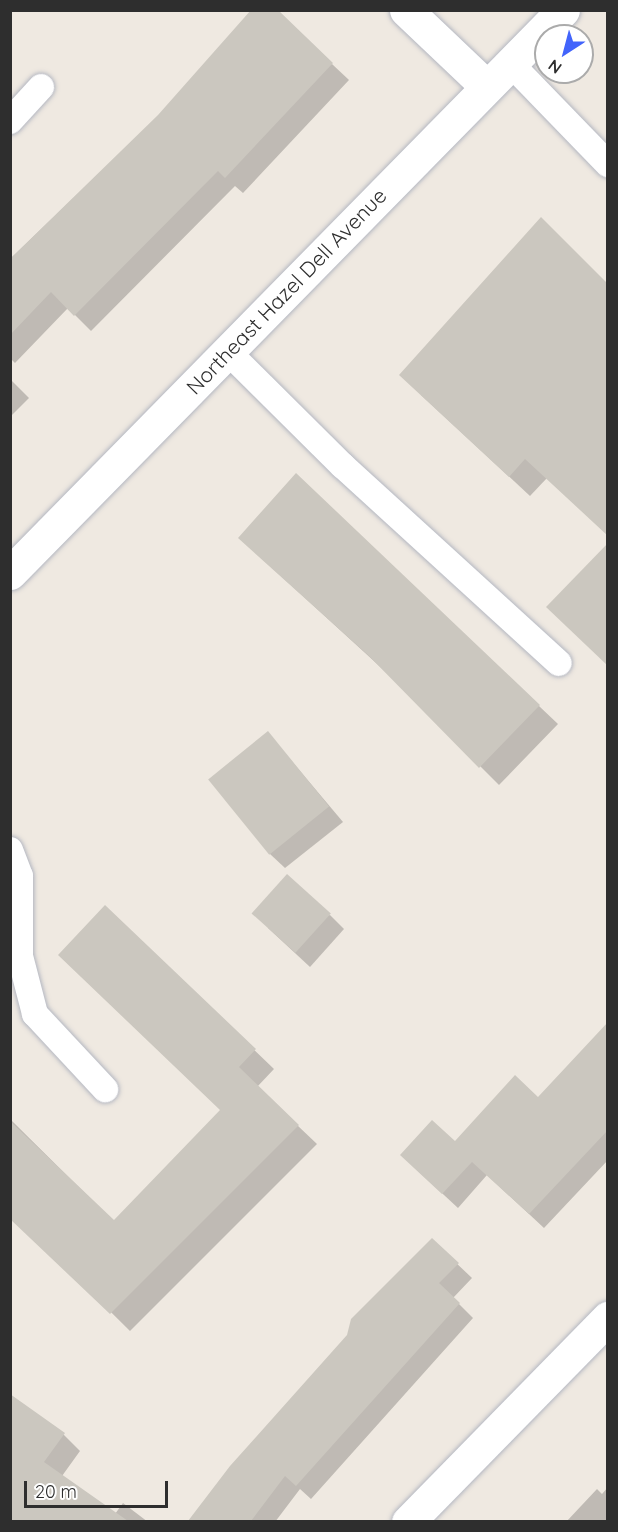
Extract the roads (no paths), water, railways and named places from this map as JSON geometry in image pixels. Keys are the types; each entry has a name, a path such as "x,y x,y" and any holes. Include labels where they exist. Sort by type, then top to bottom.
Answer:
{"street":[{"path":"406,10 486,86"},
{"name":"Northeast Hazel Dell Avenue","path":"10,573 563,10"},
{"path":"408,1521 608,1318"}],"lane":[{"path":"510,63 608,164"},
{"path":"10,121 41,87"},
{"path":"227,351 343,466 559,663"},
{"path":"10,850 20,876 20,956 35,1014 105,1089"}]}
